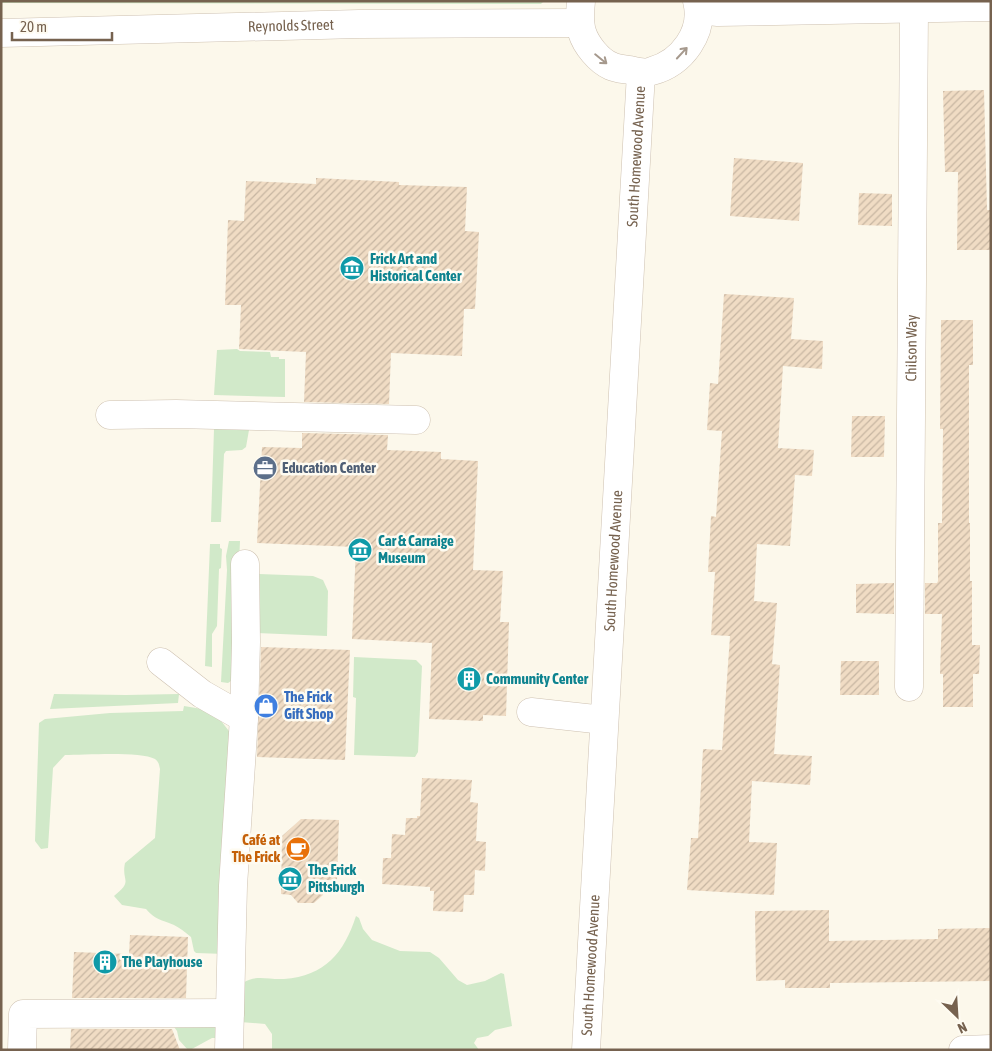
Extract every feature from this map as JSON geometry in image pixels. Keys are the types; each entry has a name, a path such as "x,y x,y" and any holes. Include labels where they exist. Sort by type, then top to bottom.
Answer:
{"street":[{"path":"580,12 582,34 593,52 610,66 641,73 652,72 671,64 687,49 696,31 698,6 718,12 914,10 991,7"},
{"name":"Chilson Way","path":"909,687 914,10"},
{"name":"Reynolds Street","path":"1,33 349,24 580,12"},
{"name":"South Homewood Avenue","path":"586,1050 641,73"},
{"path":"110,415 176,414 416,420"},
{"path":"229,1050 233,886 244,718 246,642 245,564"},
{"path":"161,662 202,694 244,718"},
{"path":"530,712 604,720"},
{"path":"22,1050 23,1014 230,1013"},
{"path":"963,1050 991,1049"}],"green space":[{"path":"1,1 544,1 541,4 1,3"},
{"path":"237,349 240,351 270,352 271,357 285,359 285,397 214,395 217,350"},
{"path":"214,429 249,430 246,447 242,450 226,451 224,454 221,522 211,522"},
{"path":"229,541 240,541 234,679 228,683 221,682 227,570 226,556"},
{"path":"210,544 220,544 222,549 221,568 219,569 217,626 212,634 212,667 205,666"},
{"path":"259,574 313,576 323,580 328,591 327,636 257,633"},
{"path":"354,657 416,660 422,666 418,752 415,757 354,755 356,698 353,697"},
{"path":"54,694 179,694 178,703 50,709"},
{"path":"184,706 208,710 218,717 232,735 225,954 196,953 191,937 180,929 155,917 146,909 122,905 114,896 124,887 126,881 125,863 155,838 160,769 155,759 125,754 65,755 53,768 48,848 41,849 35,841 39,723 45,719 110,713 183,711"},
{"path":"356,916 372,940 400,951 430,952 439,958 458,980 467,985 485,981 501,973 504,974 512,1026 495,1030 488,1036 477,1038 474,1043 479,1050 272,1050 272,1034 265,1024 240,1022 243,983 257,978 284,979 298,977 322,968 339,951"},
{"path":"217,1023 222,1038 212,1038 190,1050 179,1040 177,1031 172,1024"}],"building":[{"path":"984,90 987,210 991,210 991,250 957,250 958,172 945,172 943,91"},
{"path":"734,158 803,163 799,221 730,216"},
{"name":"Frick Art and Historical Center","path":"316,178 399,182 399,185 467,187 465,231 479,232 475,309 464,309 462,356 391,353 389,404 304,402 306,352 239,349 241,305 225,305 228,220 244,221 246,181 316,184"},
{"path":"859,193 892,194 892,226 858,225"},
{"path":"724,294 794,298 791,339 823,341 822,369 783,366 778,448 814,450 812,476 795,475 790,546 757,544 754,601 777,603 772,664 780,665 774,754 812,756 810,785 752,781 749,842 777,843 774,895 687,890 691,838 698,838 703,749 722,750 730,636 711,635 715,572 708,572 711,516 716,517 722,431 707,430 710,383 718,384"},
{"path":"941,320 973,320 973,365 969,365 970,581 972,581 972,645 980,645 979,674 973,674 973,707 943,707 943,674 940,674 942,614 925,614 925,583 937,583 938,581 938,523 942,523 943,429 940,429"},
{"path":"852,416 885,416 884,457 851,457"},
{"path":"302,433 388,435 387,450 441,452 441,459 478,461 473,570 503,571 500,622 509,622 506,716 483,715 483,721 429,719 432,643 352,639 356,547 257,543 262,447 302,448"},
{"path":"894,583 894,614 856,613 856,584"},
{"path":"261,647 350,650 345,760 257,757"},
{"path":"841,661 879,661 879,695 840,695"},
{"path":"422,778 472,780 470,802 478,803 476,841 486,842 485,871 475,870 474,895 464,895 463,912 433,911 434,891 430,891 430,887 382,884 383,858 391,858 392,834 405,835 406,818 417,818 417,816 420,816"},
{"path":"301,819 339,820 337,880 324,880 323,895 314,903 298,903 291,895 281,894 282,836"},
{"path":"829,910 829,941 938,939 938,929 991,928 991,981 830,983 830,988 785,988 785,980 756,981 755,911"},
{"name":"The Playhouse","path":"130,935 188,937 186,998 72,998 74,952 129,954"},
{"path":"71,1029 172,1029 180,1050 70,1050"}],"place":[{"name":"Frick Art and Historical Center","path":"352,268"},
{"name":"Education Center","path":"265,468"},
{"name":"Car & Carraige Museum","path":"360,550"},
{"name":"Community Center","path":"469,679"},
{"name":"The Frick Gift Shop","path":"266,706"},
{"name":"Café at The Frick","path":"298,849"},
{"name":"The Frick Pittsburgh","path":"290,879"},
{"name":"The Playhouse","path":"105,962"}]}
